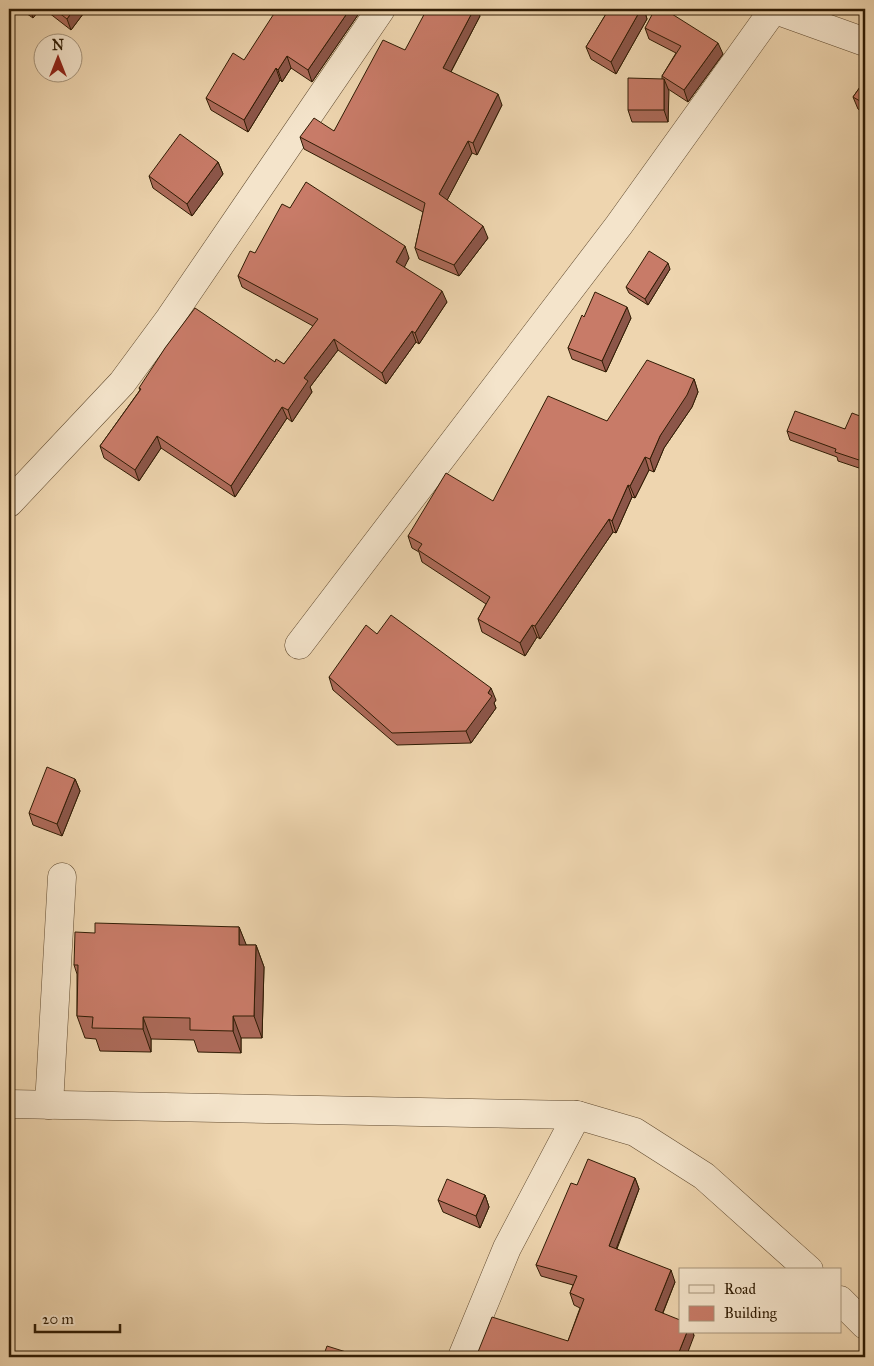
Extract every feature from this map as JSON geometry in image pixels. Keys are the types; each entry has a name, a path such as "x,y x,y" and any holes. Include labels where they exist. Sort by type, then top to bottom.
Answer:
{"street":[{"path":"9,503 127,376 170,318 381,9"},
{"path":"299,645 620,225 774,9 865,42"},
{"path":"49,1105 62,878"},
{"path":"9,1104 577,1114 635,1132 704,1176 807,1268"},
{"path":"462,1357 507,1248 577,1114"},
{"path":"842,1302 865,1325"}],"building":[{"path":"54,9 74,9 67,19"},
{"path":"277,9 350,9 308,70 287,56 278,70 276,68 244,120 206,98 233,53 244,60"},
{"path":"427,9 474,9 443,68 498,94 473,143 468,141 439,194 483,226 454,265 415,248 425,203 300,137 314,118 334,131 383,40 405,50"},
{"path":"609,9 641,9 611,62 586,47"},
{"path":"655,9 664,9 718,43 684,90 662,76 681,46 645,28"},
{"path":"628,78 664,79 664,110 628,110"},
{"path":"865,80 865,104 853,97"},
{"path":"180,134 218,162 187,204 149,176"},
{"path":"306,182 405,246 396,262 442,291 415,333 412,331 382,373 334,339 304,378 308,381 288,410 282,407 231,486 157,436 135,470 100,446 141,389 139,388 165,348 195,308 275,362 276,359 284,364 318,319 238,276 250,251 255,253 282,204 290,208"},
{"path":"649,251 668,263 645,299 626,287"},
{"path":"595,292 627,307 602,361 568,348 582,315 584,317"},
{"path":"647,360 694,379 687,395 660,436 650,459 645,457 630,486 628,485 612,521 609,519 535,626 532,625 520,643 478,619 490,597 418,550 422,544 408,536 446,473 493,501 548,396 607,421"},
{"path":"795,411 845,429 852,413 865,418 865,462 835,452 836,449 787,431"},
{"path":"391,615 491,688 488,693 492,696 466,731 392,733 329,677 366,625 377,634"},
{"path":"47,767 75,779 57,824 29,813"},
{"path":"95,923 239,927 239,945 256,945 254,1016 233,1016 233,1031 190,1030 190,1018 143,1017 143,1029 92,1028 93,1017 77,1016 78,965 74,965 75,932 95,933"},
{"path":"588,1159 635,1178 609,1246 671,1270 655,1310 679,1320 679,1334 686,1334 677,1357 476,1357 492,1317 568,1341 584,1299 570,1293 577,1276 536,1265 571,1183 577,1185"},
{"path":"447,1179 485,1195 476,1216 438,1200"},
{"path":"327,1346 362,1357 323,1357"}]}
